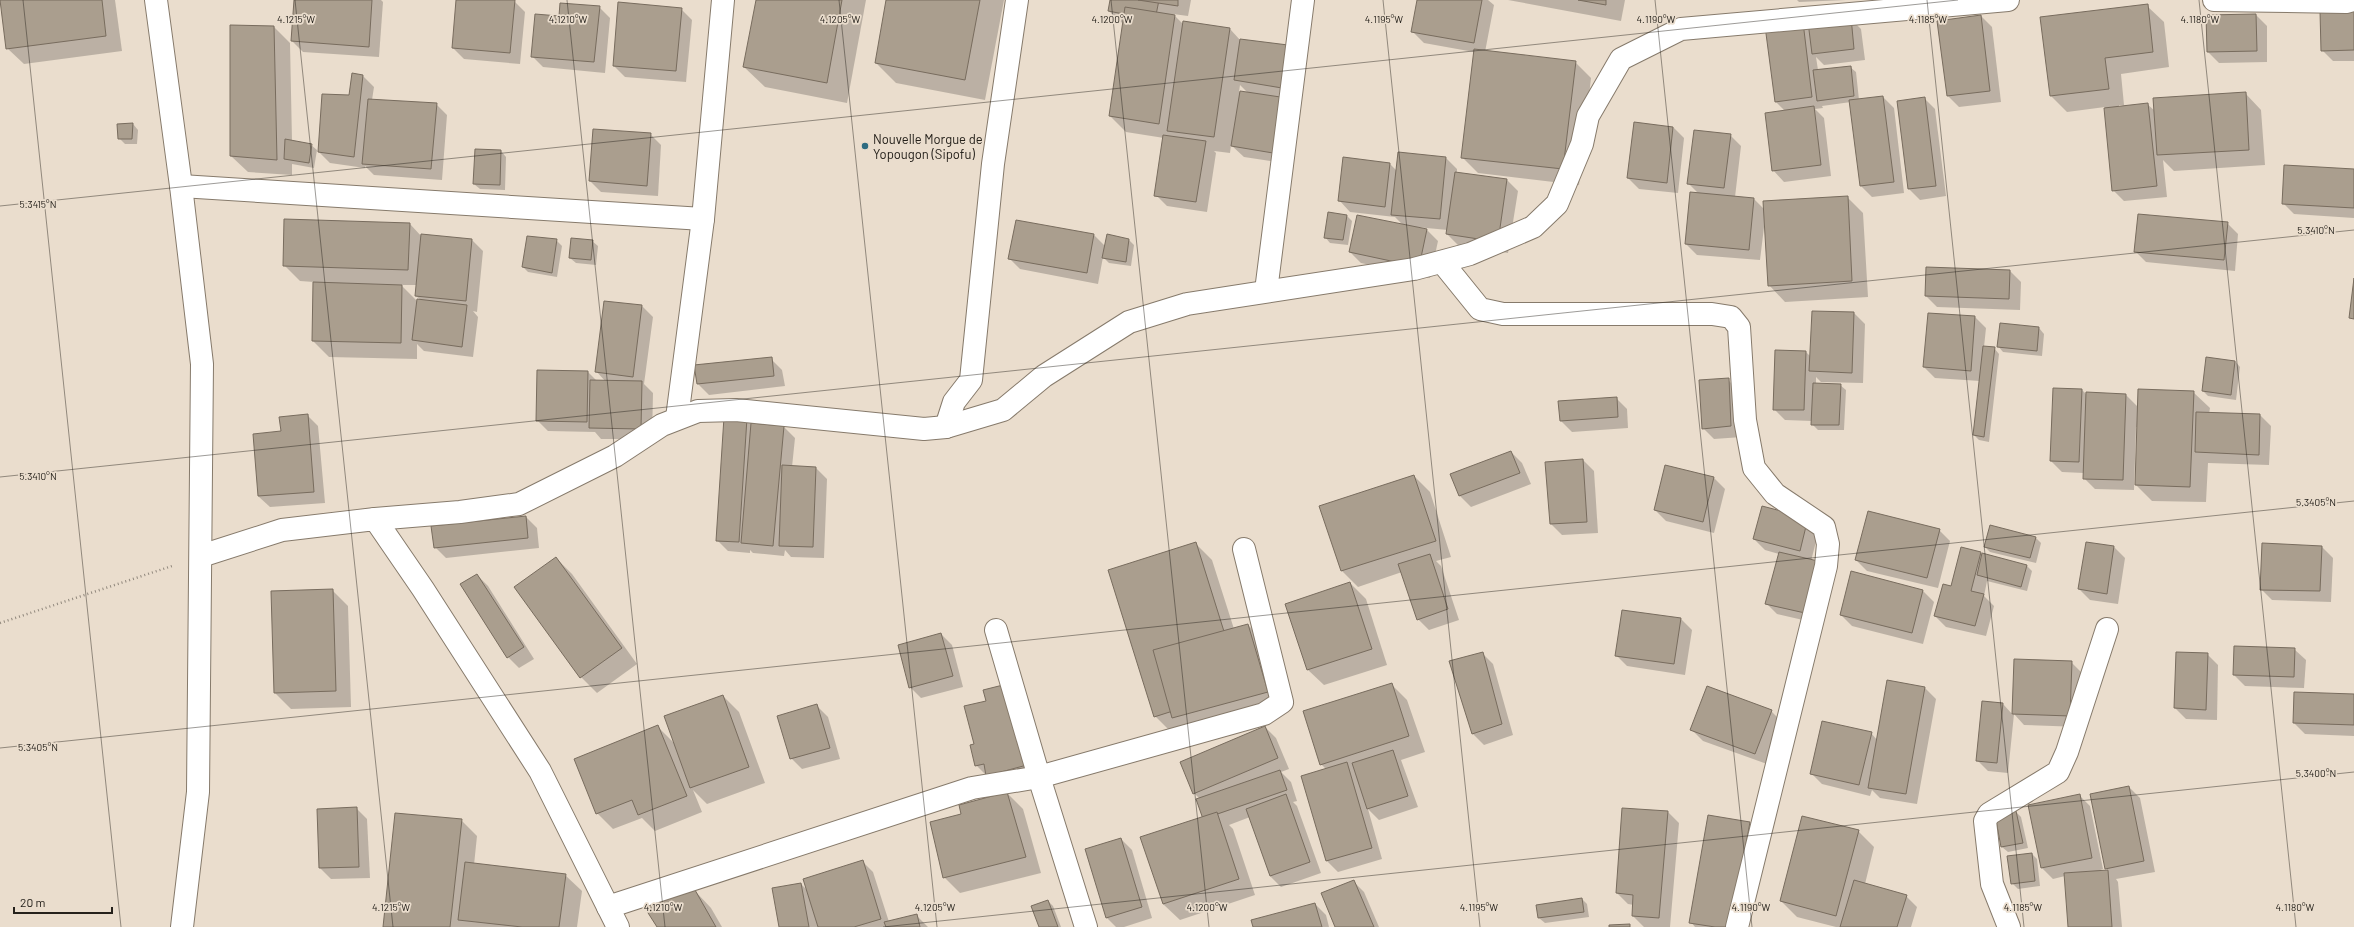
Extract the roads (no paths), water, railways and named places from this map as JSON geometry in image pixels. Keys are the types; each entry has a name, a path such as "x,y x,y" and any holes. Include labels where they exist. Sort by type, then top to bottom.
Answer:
{"street":[{"path":"156,0 181,186 202,364 198,792 182,927"},
{"path":"677,418 703,219 723,0"},
{"path":"946,427 954,402 971,380 993,164 1018,0"},
{"path":"1266,291 1303,0"},
{"path":"201,556 282,530 375,519 460,512 519,504 537,497 615,456 662,425 698,411 736,410 924,429 946,427 1003,410 1044,376 1129,322 1187,304 1414,269 1470,254 1533,227 1557,204 1582,144 1588,116 1621,59 1681,29 2008,0"},
{"path":"2214,0 2346,2 2354,0"},
{"path":"181,186 703,219"},
{"path":"1442,262 1480,309 1502,314 1712,314 1731,318 1739,327 1745,420 1754,468 1775,494 1824,527 1828,544 1824,574 1737,927"},
{"path":"375,519 419,583 540,772 618,927"},
{"path":"608,907 972,788 1039,777 1264,714 1282,702 1244,549"},
{"path":"2009,927 1992,884 1985,821 1989,814 2058,772 2067,752 2107,629"},
{"path":"996,630 1039,777 1086,927"}],"place":[{"name":"Nouvelle Morgue de Yopougon (Sipofu)","path":"865,146"}]}
